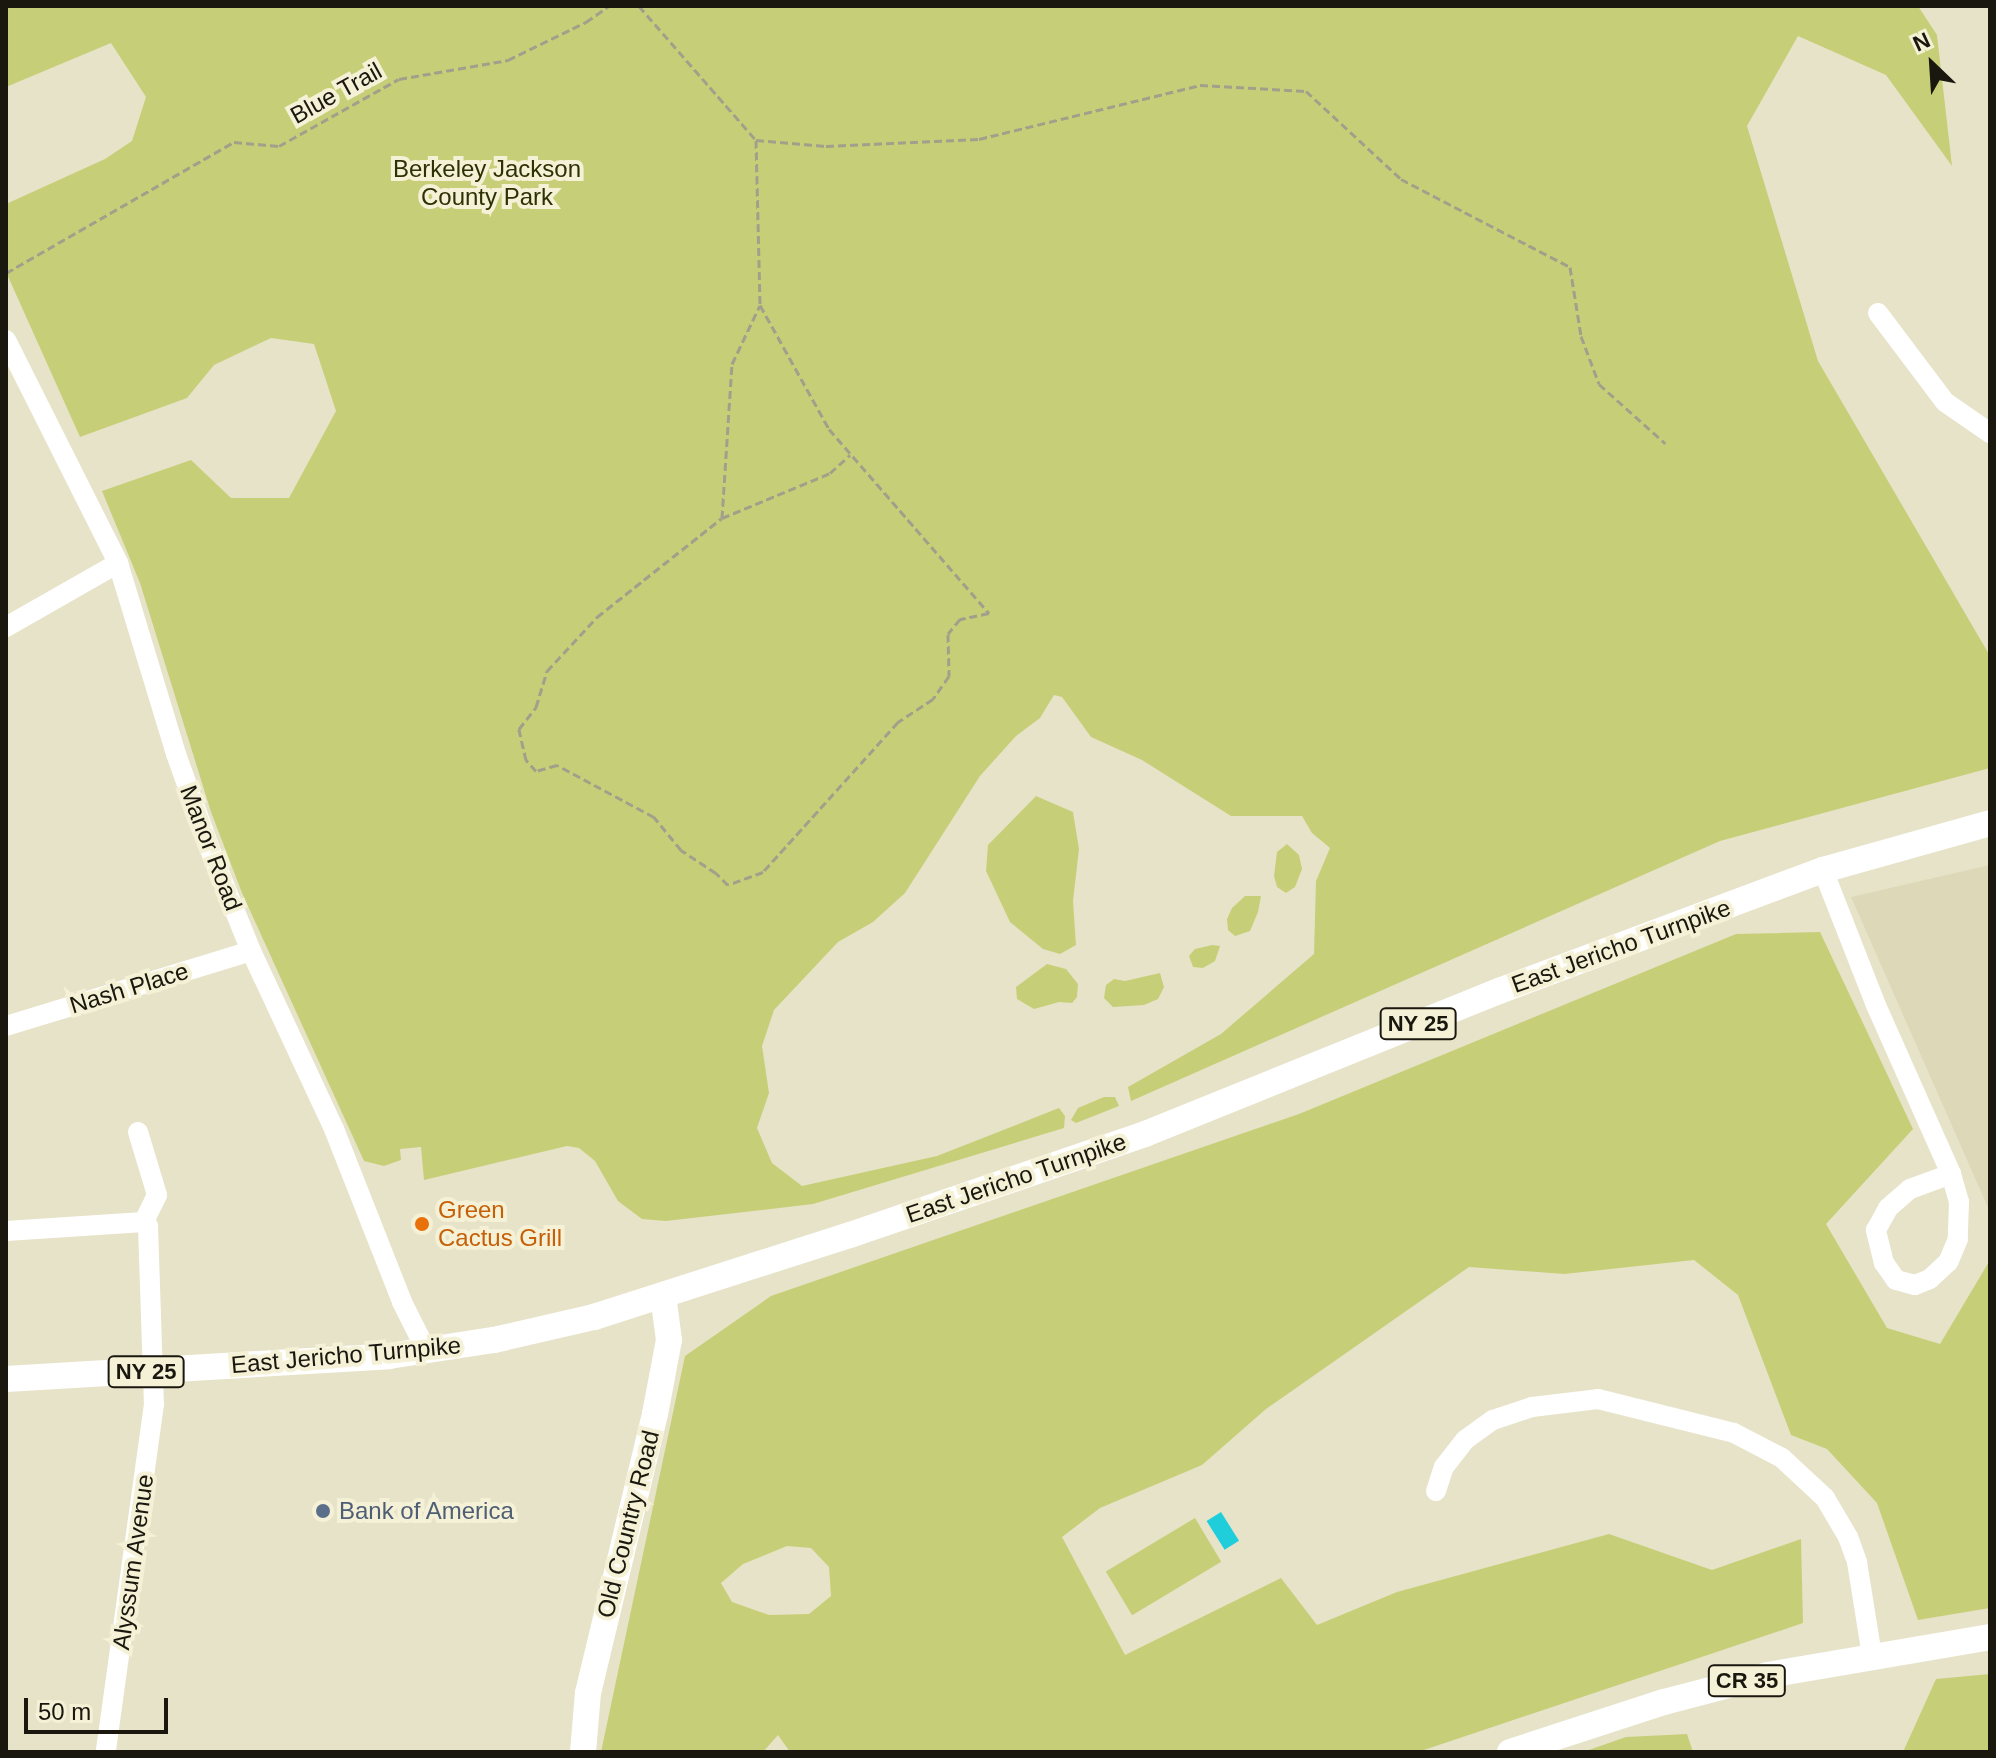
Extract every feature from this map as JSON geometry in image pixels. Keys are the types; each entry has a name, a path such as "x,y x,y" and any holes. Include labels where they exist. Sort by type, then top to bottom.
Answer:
{"main road":[{"name":"East Jericho Turnpike","path":"6,1379 427,1352 594,1317 1145,1134 1499,991 1823,870 1990,823"},
{"name":"Old Country Road","path":"583,1752 590,1680 645,1459 669,1340 663,1295"},
{"name":"CR 35","path":"1510,1752 1664,1702 1768,1675 1990,1637"}],"street":[{"path":"1878,313 1945,402 1990,433"},
{"name":"Manor Road","path":"6,340 118,563 176,754 211,852 251,951 334,1129 402,1302 427,1352"},
{"path":"6,627 118,563"},
{"path":"1823,870 1875,1003 1951,1174 1959,1202 1958,1239 1948,1262 1930,1279 1915,1285 1896,1280 1884,1263 1876,1230 1888,1208 1910,1189 1951,1174"},
{"name":"Nash Place","path":"6,1026 251,951"},
{"path":"6,1231 144,1222 157,1195 138,1132"},
{"name":"Alyssum Avenue","path":"106,1752 153,1413 148,1226 144,1222"},
{"path":"1436,1491 1444,1467 1465,1440 1493,1420 1532,1407 1598,1399 1734,1433 1782,1458 1825,1498 1848,1537 1857,1562 1872,1656"}],"path":[{"name":"Blue Trail","path":"6,273 234,142 279,146 399,79 508,60 586,22 609,6"},
{"path":"639,6 756,140 760,305 732,364 722,518"},
{"path":"756,140 826,146 979,139 1200,85 1306,91 1401,179 1570,267 1581,336 1599,384 1665,443"},
{"path":"760,305 829,429 851,454 989,613 960,619 948,634 949,676 933,699 898,722 763,872 728,885 716,873 681,850 654,817 557,765 536,771 526,760 519,729 536,707 547,671 597,617 722,518 830,473 851,454"}],"shaded area":[{"path":"1990,865 1990,1212 1851,897"}],"green space":[{"name":"Berkeley Jackson County Park","path":"6,6 1918,6 1937,35 1952,166 1886,75 1798,36 1747,126 1818,361 1990,656 1990,768 1720,841 1131,1101 1128,1087 1221,1034 1314,954 1316,881 1330,848 1312,833 1302,816 1231,816 1142,760 1091,737 1062,697 1054,695 1040,718 1016,736 980,776 905,893 873,922 838,942 774,1010 762,1046 769,1093 757,1128 772,1163 802,1186 937,1156 1059,1108 1065,1116 1064,1128 813,1204 666,1221 642,1219 618,1201 595,1161 579,1148 567,1146 424,1180 421,1147 400,1149 401,1160 384,1166 364,1161 242,893 211,812 140,583 102,491 191,460 231,498 289,498 336,411 314,344 271,338 214,365 187,398 80,437 6,272 6,204 105,159 132,141 146,97 111,43 6,87"},
{"path":"1036,796 1073,812 1079,849 1073,901 1076,945 1060,954 1043,949 1010,922 986,871 988,845"},
{"path":"1287,844 1299,855 1302,869 1295,887 1286,893 1277,887 1274,876 1277,852"},
{"path":"1245,896 1261,896 1258,912 1250,931 1235,936 1228,930 1227,919 1232,908"},
{"path":"1820,932 1913,1129 1826,1224 1887,1328 1940,1344 1990,1260 1990,1608 1918,1620 1877,1503 1827,1449 1791,1435 1738,1295 1694,1260 1564,1274 1469,1267 1266,1409 1202,1465 1100,1508 1062,1537 1125,1655 1281,1578 1317,1625 1397,1592 1609,1534 1712,1570 1801,1539 1803,1623 1418,1752 790,1752 778,1735 763,1752 601,1752 685,1356 771,1296 1299,1114 1736,934","holes":["787,1546 811,1548 829,1567 831,1596 809,1614 769,1615 732,1602 721,1583 743,1564"]},
{"path":"1220,946 1215,961 1203,968 1193,967 1189,956 1195,949"},
{"path":"1047,964 1066,969 1078,984 1077,997 1072,1003 1059,1002 1034,1009 1017,999 1016,987"},
{"path":"1160,973 1164,987 1158,999 1144,1005 1113,1007 1104,998 1106,985 1114,979 1125,981"},
{"path":"1104,1097 1115,1097 1119,1106 1076,1123 1071,1120 1078,1108"},
{"path":"1195,1518 1221,1562 1132,1615 1106,1572"},
{"path":"1990,1674 1990,1752 1903,1752 1936,1679"},
{"path":"1687,1734 1693,1752 1583,1752 1626,1737"}],"water":[{"path":"1221,1512 1239,1541 1225,1550 1207,1521"}],"place":[{"name":"Green Cactus Grill","path":"422,1224"},
{"name":"Bank of America","path":"323,1511"}]}
